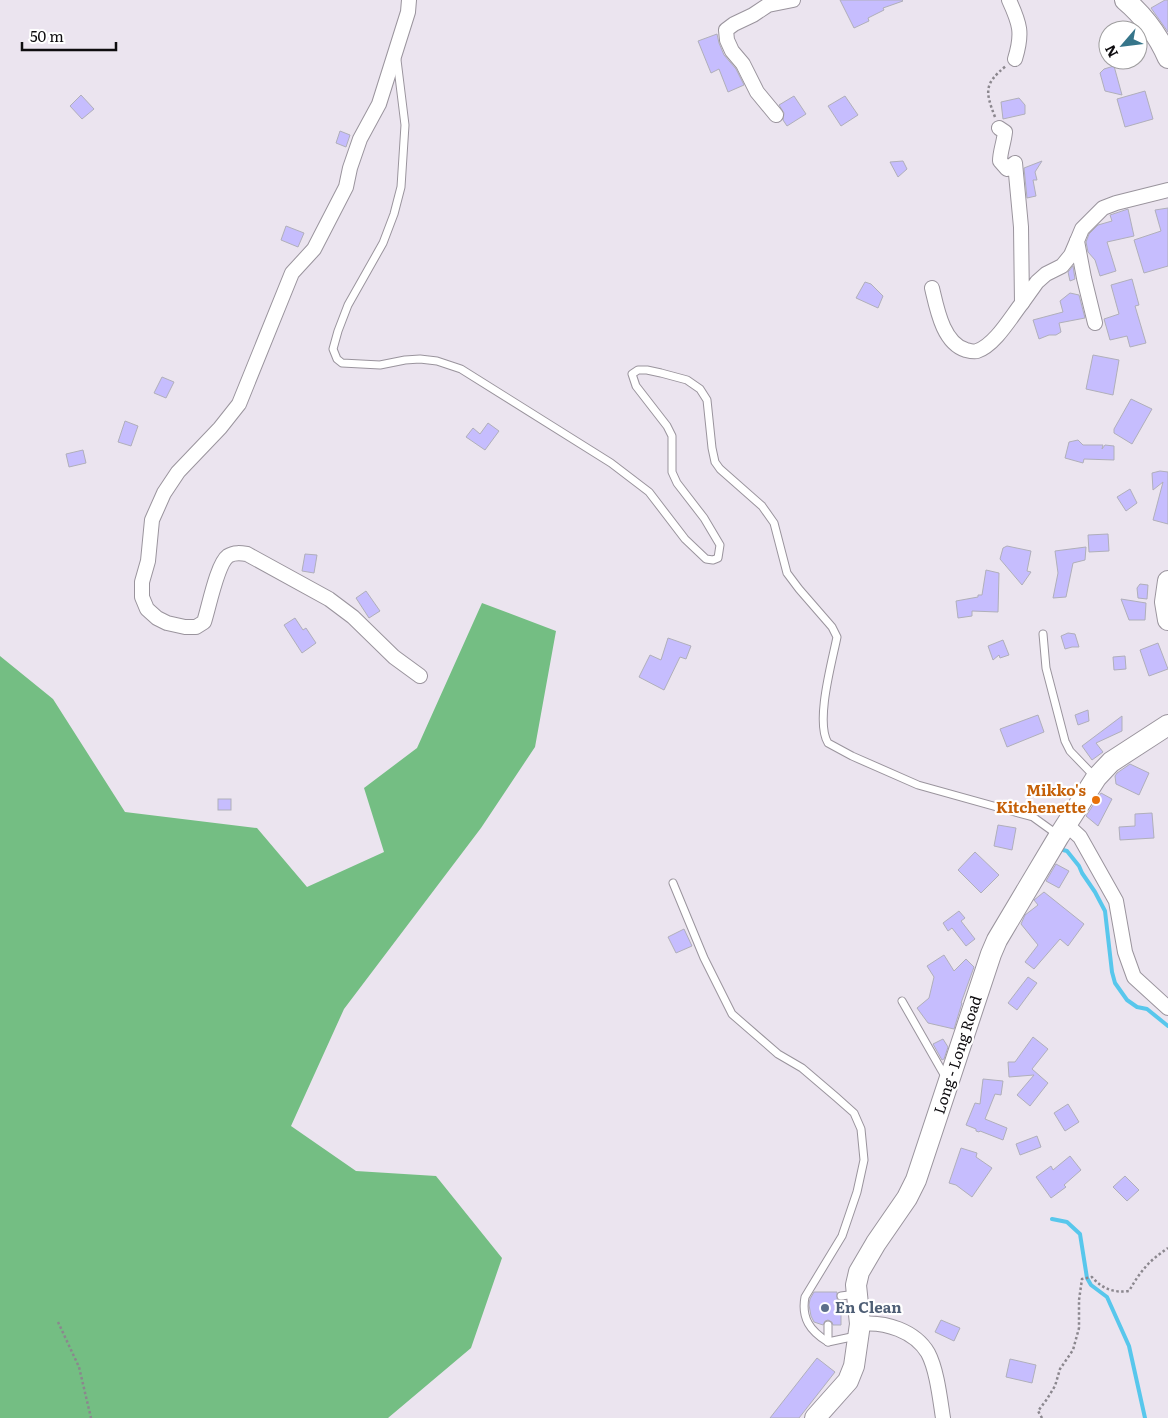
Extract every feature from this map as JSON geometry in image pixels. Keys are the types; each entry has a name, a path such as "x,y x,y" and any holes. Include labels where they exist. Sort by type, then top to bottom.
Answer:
{"main road":[{"path":"1125,0 1136,9 1152,28 1168,58"},
{"path":"1168,581 1165,602 1168,620"},
{"name":"Long - Long Road","path":"815,1418 848,1381 854,1366 860,1330 849,1295 856,1285 859,1272 876,1243 907,1198 916,1180 991,954 1005,926 1096,778 1111,762 1168,725"}],"street":[{"path":"409,0 408,12 379,104 360,139 346,187 314,249 292,273 239,404 220,428 178,472 164,493 152,520 148,561 142,582 142,597 147,609 162,621 185,627 200,625 204,622 220,566 232,554 247,554 329,600 353,617 394,657 420,676"},
{"path":"776,115 758,92 743,64 732,51 727,40 726,30 768,5 793,0"},
{"path":"1009,0 1018,21 1021,42 1015,59"},
{"path":"999,128 1005,132 1000,161 1007,168 1015,163 1021,227 1022,303"},
{"path":"932,288 939,314 954,344 971,352 977,352 987,346 999,333 1037,282 1046,274 1062,266 1071,255 1082,229 1103,208 1168,190"},
{"path":"1077,241 1095,323"},
{"path":"1063,831 1080,837 1116,901 1125,952 1134,977 1168,1008"},
{"path":"860,1330 874,1322 896,1328 910,1334 928,1353 943,1418"}],"lane":[{"path":"396,50 405,125 401,187 394,214 383,242 348,305 338,331 333,349 337,359 342,363 380,365 420,359 437,361 460,369 611,463 650,492 685,539 706,559 713,560 718,558 720,545 704,518 677,483 672,472 672,436 667,426 636,386 632,374 638,370 647,370 687,380 700,389 707,400 715,462 720,469 762,506 774,523 787,573 836,634 822,717 828,743 918,786 1033,817 1063,831"},
{"path":"1043,634 1046,668 1065,742 1070,751 1096,778"},
{"path":"672,883 704,958 732,1014 778,1054 802,1068 836,1096 854,1113 861,1129 864,1160 854,1200 842,1236 805,1297 803,1307 805,1319 810,1328 828,1342"},
{"path":"902,1001 948,1083"},
{"path":"828,1325 828,1342"},
{"path":"828,1342 860,1330"}],"path":[{"path":"999,128 989,102 987,87 994,76 1015,59"},
{"path":"1042,1418 1038,1411 1055,1386 1060,1369 1073,1350 1079,1328 1079,1300 1082,1279 1092,1277 1099,1285 1104,1287 1118,1292 1129,1291 1137,1276 1150,1260 1168,1248"},
{"path":"58,1322 80,1367 91,1418"}],"green space":[{"path":"482,603 556,631 535,747 481,828 344,1009 291,1126 356,1171 436,1176 502,1258 471,1348 388,1418 0,1418 0,656 53,699 125,812 257,828 307,887 384,852 364,788 417,748"}],"building":[{"path":"840,0 903,1 883,8 884,10 868,18 869,21 854,28"},
{"path":"1168,0 1168,32 1151,8"},
{"path":"717,34 724,55 736,69 744,85 728,92 719,69 711,73 698,41"},
{"path":"1103,70 1115,70 1122,95 1105,91 1100,73"},
{"path":"1145,91 1153,119 1125,127 1117,99"},
{"path":"81,95 94,109 82,119 70,106"},
{"path":"794,96 806,114 787,126 783,120 784,113 779,105"},
{"path":"845,96 858,115 841,126 828,106"},
{"path":"1019,98 1025,105 1025,114 1003,119 1001,102"},
{"path":"340,131 350,135 346,147 336,143"},
{"path":"903,161 907,169 898,177 890,162"},
{"path":"1042,161 1035,172 1037,180 1033,180 1036,196 1027,198 1024,168"},
{"path":"1168,208 1168,266 1144,273 1134,240 1161,231 1155,210"},
{"path":"1128,209 1134,236 1107,242 1116,271 1100,276 1095,260 1088,252 1086,242 1089,234 1098,225 1112,221 1110,215"},
{"path":"286,226 304,233 298,247 281,240"},
{"path":"1073,266 1075,279 1070,281 1068,272"},
{"path":"1132,279 1139,305 1135,306 1146,343 1130,347 1127,336 1110,340 1104,319 1119,314 1111,285"},
{"path":"865,282 871,284 883,296 878,308 856,298"},
{"path":"1070,293 1079,295 1085,318 1059,323 1061,332 1039,339 1033,320 1063,312 1060,301"},
{"path":"1093,355 1119,360 1113,395 1086,389"},
{"path":"162,377 174,382 166,398 154,393"},
{"path":"1131,399 1152,409 1132,444 1114,433 1114,429"},
{"path":"125,421 138,426 131,446 118,442"},
{"path":"488,423 499,431 485,450 466,437 473,428 480,434"},
{"path":"1078,440 1083,445 1103,445 1102,449 1105,445 1114,446 1114,460 1084,459 1083,463 1065,458 1069,442"},
{"path":"83,450 86,463 69,467 66,454"},
{"path":"1168,472 1168,524 1153,520 1163,482 1153,490 1152,473"},
{"path":"1130,489 1137,503 1126,511 1117,497"},
{"path":"1108,534 1109,551 1089,552 1088,535"},
{"path":"1007,546 1031,551 1027,571 1031,572 1022,585 1000,559 1003,548"},
{"path":"1086,547 1085,560 1073,563 1066,597 1053,598 1058,573 1055,551"},
{"path":"305,554 317,555 314,573 302,571"},
{"path":"986,570 999,573 998,612 972,611 972,616 958,618 956,601 982,595"},
{"path":"1140,584 1148,585 1147,599 1138,598 1137,588"},
{"path":"366,591 380,611 369,618 356,598"},
{"path":"1121,599 1146,603 1145,620 1129,620"},
{"path":"295,618 303,630 306,628 316,643 302,653 284,625"},
{"path":"1068,633 1075,634 1079,647 1065,649 1061,636"},
{"path":"668,638 691,646 686,659 680,657 664,690 639,677 650,655 661,660"},
{"path":"1003,640 1009,655 1000,658 999,655 993,660 988,646"},
{"path":"1158,643 1168,669 1149,676 1140,650"},
{"path":"1125,656 1126,669 1114,670 1113,657"},
{"path":"1088,710 1089,721 1078,725 1075,715"},
{"path":"1038,715 1044,732 1007,747 1000,729"},
{"path":"1122,716 1122,731 1096,743 1103,752 1092,760 1082,746"},
{"path":"1130,764 1149,773 1139,795 1116,784 1115,776 1117,773"},
{"path":"1101,793 1112,799 1098,826 1086,816"},
{"path":"218,799 231,799 231,810 218,810"},
{"path":"1152,813 1154,838 1120,840 1119,827 1135,826 1135,814"},
{"path":"998,825 1016,828 1012,850 994,846"},
{"path":"975,852 999,875 981,893 958,870"},
{"path":"1056,864 1069,871 1059,888 1046,881"},
{"path":"1044,892 1084,924 1068,946 1060,939 1034,969 1025,962 1038,945 1021,924 1025,915 1038,905 1034,900"},
{"path":"959,911 965,918 961,921 975,939 966,946 952,928 948,931 943,923"},
{"path":"684,929 692,946 676,953 668,937"},
{"path":"944,955 954,971 966,959 974,967 954,1029 928,1023 917,1008 929,998 934,977 927,966"},
{"path":"1028,977 1037,983 1017,1010 1008,1003"},
{"path":"1033,1037 1048,1049 1032,1069 1048,1083 1030,1106 1017,1095 1034,1075 1009,1077 1008,1062 1015,1062"},
{"path":"943,1039 948,1047 942,1060 933,1044"},
{"path":"983,1079 1003,1081 1001,1095 995,1094 985,1119 1007,1128 1003,1140 976,1131 976,1129 966,1125 975,1103 980,1104"},
{"path":"1068,1104 1079,1122 1065,1131 1054,1113"},
{"path":"1037,1136 1041,1147 1020,1155 1016,1144"},
{"path":"961,1148 977,1153 976,1157 992,1168 972,1197 956,1185 949,1183"},
{"path":"1070,1156 1081,1170 1064,1185 1066,1187 1051,1198 1036,1177 1051,1166 1053,1170"},
{"path":"1125,1176 1139,1190 1127,1201 1113,1187"},
{"name":"En Clean","path":"814,1292 837,1292 837,1299 841,1301 841,1325 833,1325 828,1320 823,1325 814,1322 809,1305"},
{"path":"941,1320 960,1328 954,1341 935,1332"},
{"path":"817,1358 835,1372 799,1418 770,1418"},
{"path":"1010,1359 1036,1365 1032,1383 1006,1377"}],"waterway":[{"path":"1063,850 1067,851 1079,866 1105,911 1115,983 1127,1000 1137,1007 1147,1009 1168,1026"},
{"path":"1052,1219 1067,1222 1080,1234 1087,1278 1091,1285 1107,1297 1129,1346 1145,1418"}],"place":[{"name":"Mikko's Kitchenette","path":"1096,800"},
{"name":"En Clean","path":"825,1308"}]}
